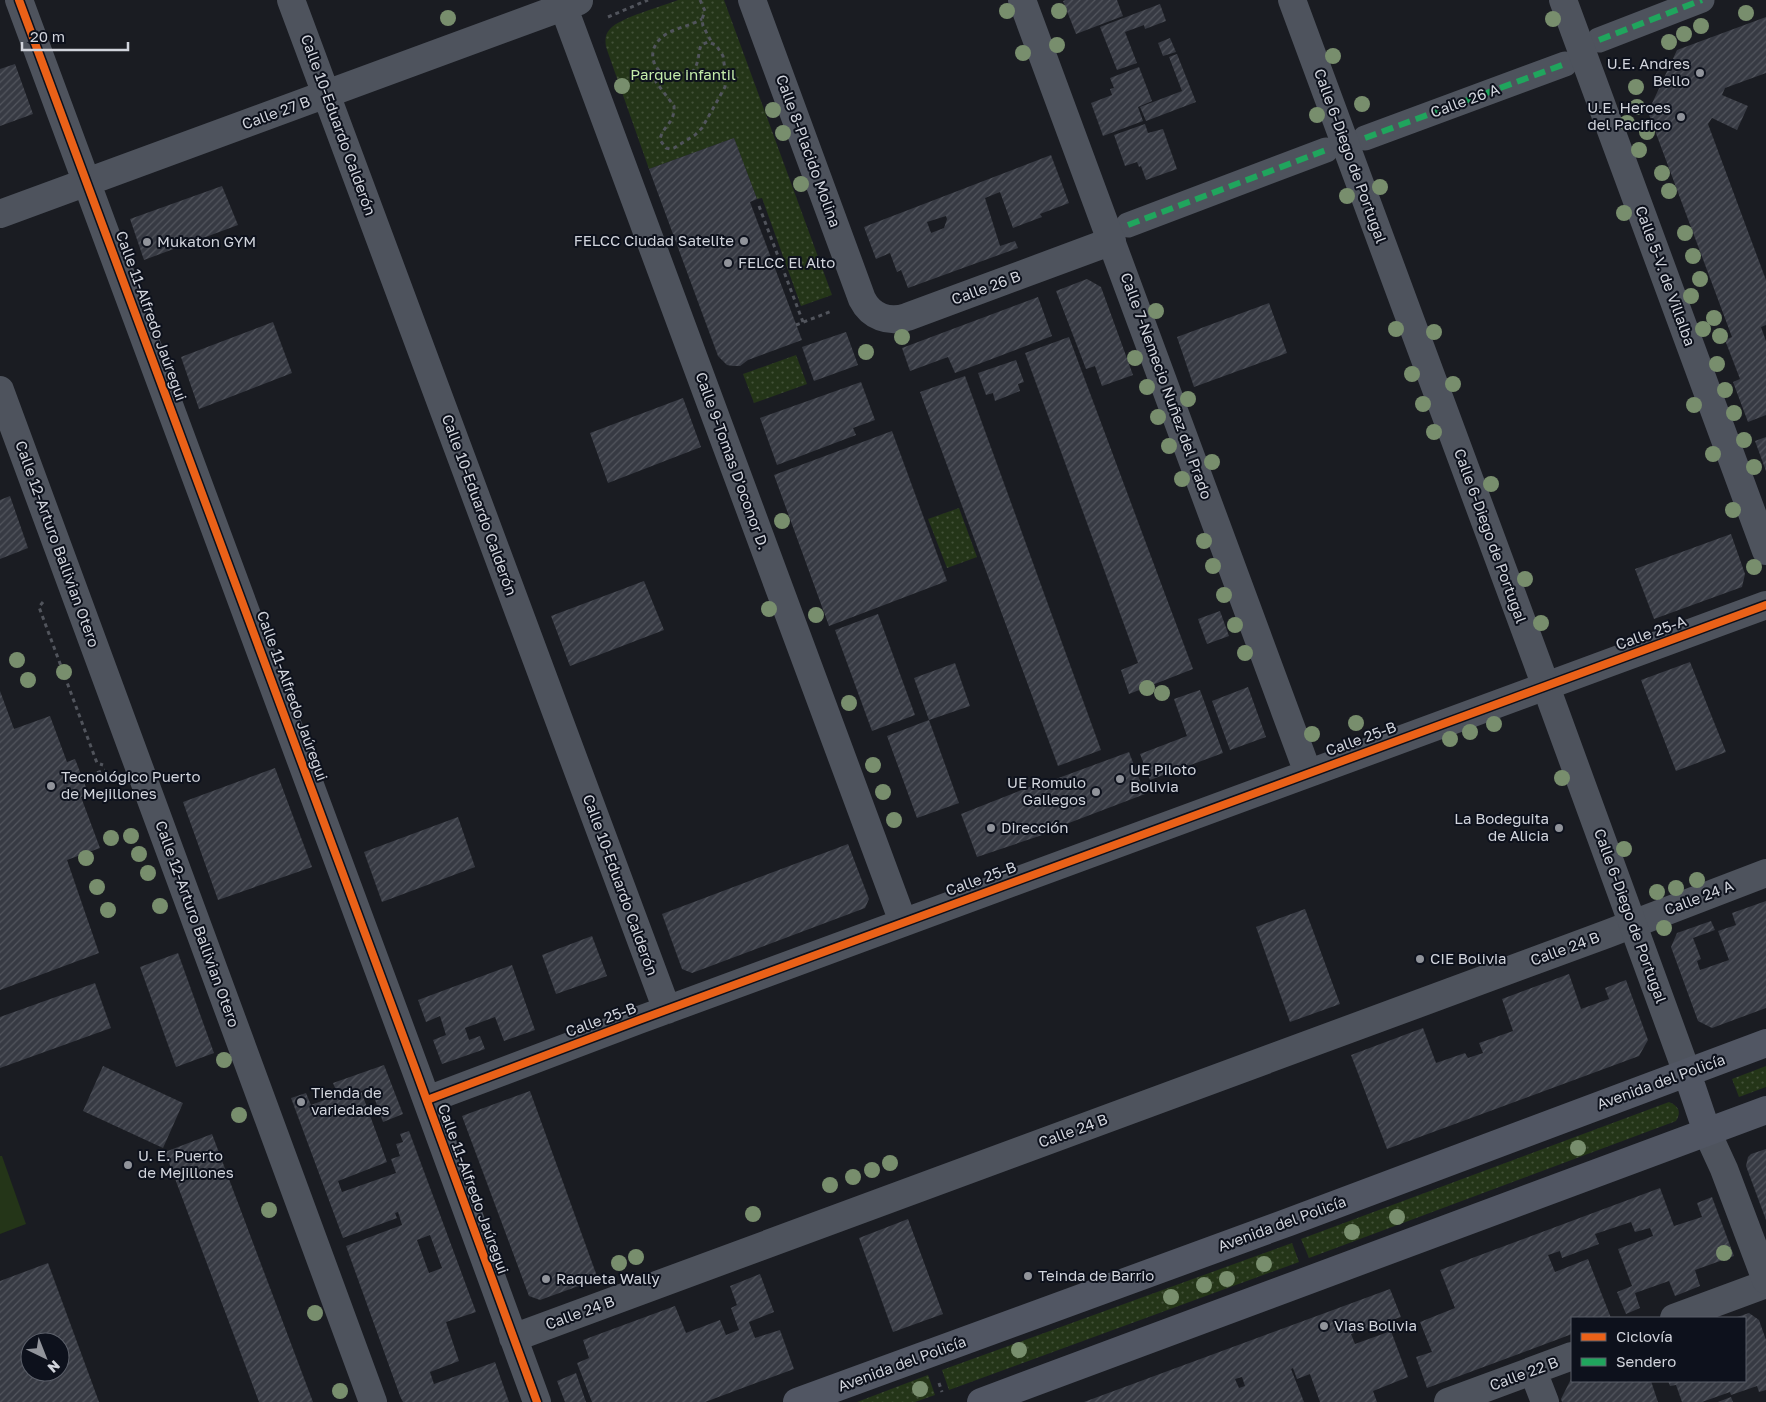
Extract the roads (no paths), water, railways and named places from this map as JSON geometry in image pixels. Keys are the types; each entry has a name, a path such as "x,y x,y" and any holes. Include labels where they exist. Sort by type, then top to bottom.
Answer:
{"main road":[{"name":"Avenida del Policía","path":"797,1402 1766,1043"},
{"path":"1687,1073 1708,1132"},
{"path":"981,1402 1766,1110"}],"street":[{"name":"Calle 11-Alfredo Jaúregui","path":"19,0 537,1402"},
{"name":"Calle 10-Eduardo Calderón","path":"291,0 667,1010"},
{"name":"Calle 8-Placido Molina","path":"752,0 864,303"},
{"name":"Calle 7-Nemecio Nuñez del Prado","path":"1022,0 1120,233 1308,773"},
{"name":"Calle 6-Diego de Portugal","path":"1292,0 1687,1073"},
{"name":"Calle 5-V. de Villalba","path":"1563,0 1766,551"},
{"path":"1599,40 1702,0"},
{"name":"Calle 27 B","path":"0,214 326,94 568,2"},
{"name":"Calle 9-Tomas D'oconor D.","path":"568,2 903,922"},
{"name":"Calle 26 A","path":"1364,138 1565,64"},
{"path":"1120,233 1326,150"},
{"name":"Calle 26 B","path":"864,303 878,317 898,320 1120,233"},
{"name":"Calle 12-Arturo Ballivian Otero","path":"0,390 373,1402"},
{"name":"Calle 25-A","path":"1546,686 1766,605"},
{"name":"Calle 25-B","path":"427,1100 903,922 1546,686"},
{"name":"Calle 24 A","path":"1632,924 1766,873"},
{"name":"Calle 24 B","path":"513,1338 1632,924"},
{"path":"1708,1132 1724,1168 1766,1280"},
{"path":"1677,1317 1766,1284"},
{"name":"Calle 22 B","path":"1448,1402 1571,1356"},
{"path":"1533,1371 1545,1402"}],"place":[{"name":"U.E. Andres Bello","path":"1700,73"},
{"name":"U.E. Heroes del Pacifico","path":"1681,117"},
{"name":"FELCC Ciudad Satelite","path":"744,241"},
{"name":"Mukaton GYM","path":"147,242"},
{"name":"FELCC El Alto","path":"728,263"},
{"name":"UE Piloto Bolivia","path":"1120,779"},
{"name":"Tecnológico Puerto de Mejillones","path":"51,786"},
{"name":"UE Romulo Gallegos","path":"1096,792"},
{"name":"Dirección","path":"991,828"},
{"name":"La Bodeguita de Alicia","path":"1559,828"},
{"name":"CIE Bolivia","path":"1420,959"},
{"name":"Tienda de variedades","path":"301,1102"},
{"name":"U. E. Puerto de Mejillones","path":"128,1165"},
{"name":"Teinda de Barrio","path":"1028,1276"},
{"name":"Raqueta Wally","path":"546,1279"},
{"name":"Vias Bolivia","path":"1324,1326"}],"park label":[{"name":"Parque infantil","path":"683,75"}]}
